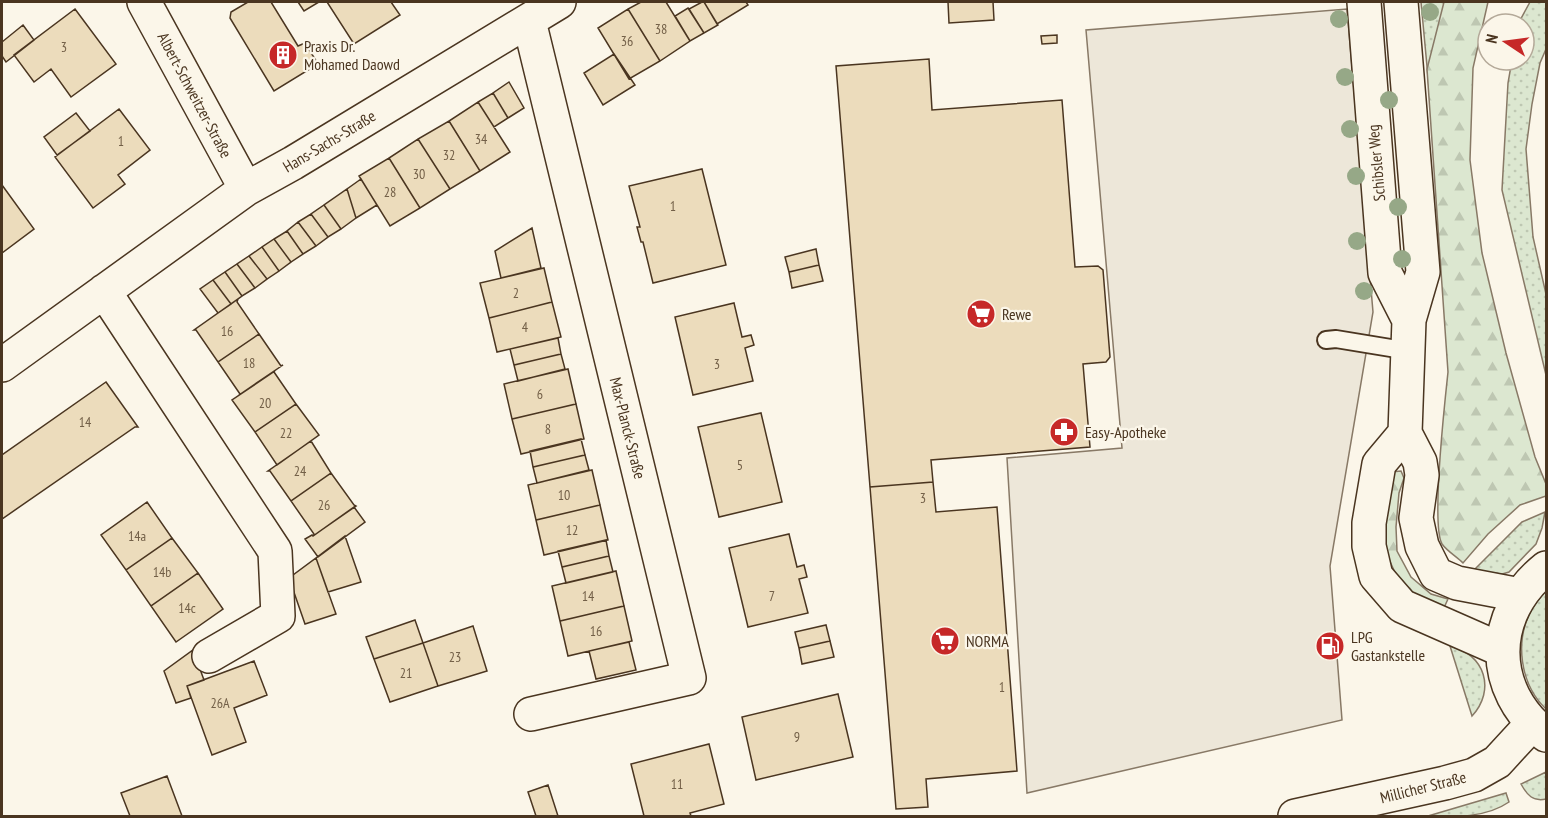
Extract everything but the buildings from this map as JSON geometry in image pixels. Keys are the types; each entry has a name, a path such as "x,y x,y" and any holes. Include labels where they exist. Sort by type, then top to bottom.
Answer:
{"street":[{"name":"Albert-Schweitzer-Straße","path":"144,2 246,189"},
{"name":"Hans-Sachs-Straße","path":"2,365 246,189 560,2"},
{"name":"Schibsler Weg","path":"1364,2 1385,273 1409,335"},
{"name":"Schibsler Weg","path":"1401,2 1423,272 1409,335 1405,433"},
{"name":"Max-Planck-Straße","path":"529,21 689,678 531,714"},
{"path":"104,291 275,551 278,616 209,656"},
{"path":"1502,650 1402,606 1376,576 1369,546 1368,523 1378,464 1405,433 1420,462 1422,475 1416,518 1422,546 1436,574 1457,584 1520,595"},
{"path":"1539,729 1514,699 1505,676 1502,650 1506,624 1520,595 1546,568"},
{"name":"Millicher Straße","path":"1295,816 1474,775 1497,762 1539,729"}],"lane":[{"path":"1326,340 1409,335"}],"green space":[{"path":"1421,2 1449,2 1432,120"},
{"path":"1444,2 1488,2 1486,12 1476,12 1470,160 1482,253 1506,353 1535,457 1546,484 1546,496 1520,505 1488,534 1463,563 1442,544 1439,532 1438,489 1448,372 1427,69"},
{"path":"1530,2 1546,2 1546,49 1540,63 1526,149 1533,237 1546,294 1546,375 1502,190 1510,72 1536,72 1536,12 1525,12"},
{"path":"1401,471 1404,478 1399,493 1396,527 1397,551 1411,577 1431,594 1448,599 1442,612 1424,605 1398,579 1387,555 1382,520 1391,472"},
{"path":"1545,512 1536,544 1509,572 1499,575 1474,570 1522,522"},
{"path":"1546,590 1546,709 1537,699 1525,675 1522,648 1526,621"},
{"path":"1450,646 1472,657 1483,674 1484,695 1472,716"},
{"path":"1546,772 1546,799 1534,798 1521,784"},
{"path":"1506,793 1509,802 1480,814 1428,816"}],"shaded area":[{"path":"1347,9 1373,312 1330,566 1342,720 1027,793 1007,458 1122,448 1086,30"}],"place":[{"name":"Praxis Dr. Mohamed Daowd","path":"283,55"},
{"name":"Rewe","path":"981,314"},
{"name":"Easy-Apotheke","path":"1064,432"},
{"name":"NORMA","path":"945,641"},
{"name":"LPG Gastankstelle","path":"1330,646"}]}
